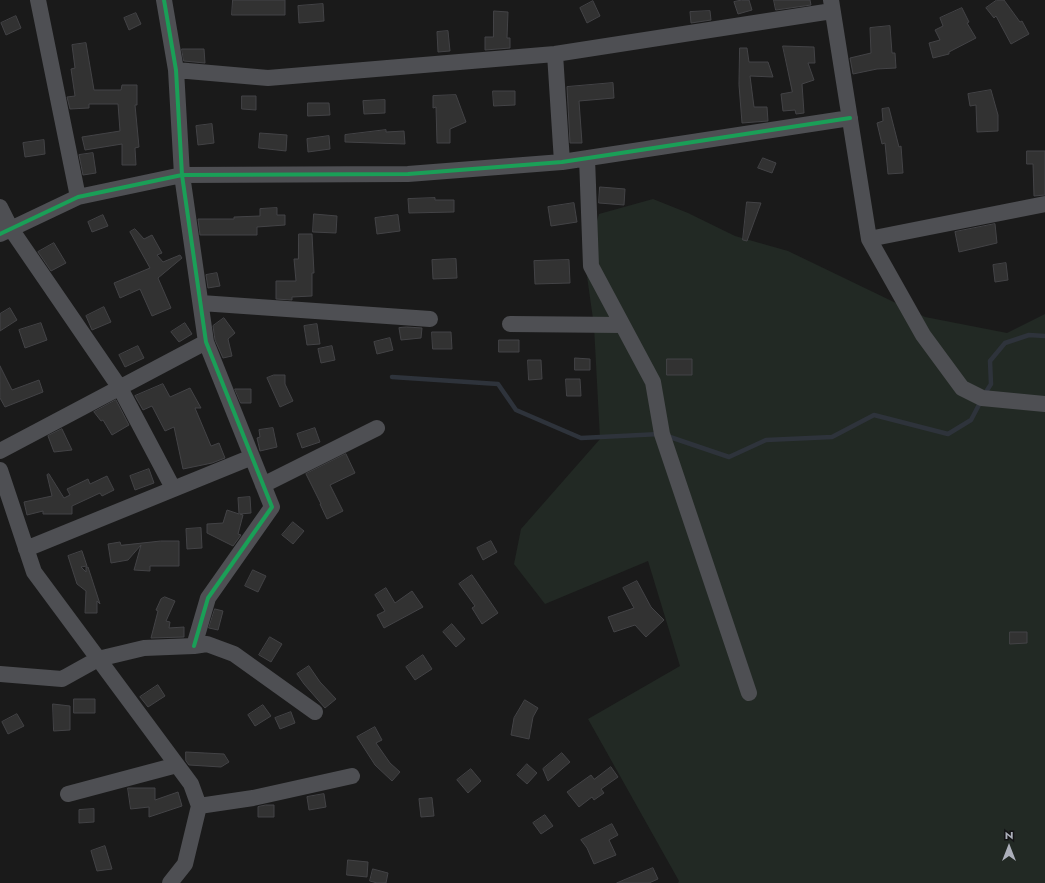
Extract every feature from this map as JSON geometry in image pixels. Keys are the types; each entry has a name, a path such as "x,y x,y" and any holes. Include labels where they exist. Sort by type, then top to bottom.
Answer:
{"street":[{"path":"38,0 78,197"},
{"path":"164,0 176,70 182,175 206,342 272,507 208,598 194,646"},
{"path":"176,70 268,78 555,54 831,6 869,238 923,335 962,388 982,398 1045,404"},
{"path":"555,54 562,162"},
{"path":"5,231 78,197 182,175 408,174 562,162 850,118"},
{"path":"587,158 591,266 653,382 662,434 749,693"},
{"path":"869,238 1045,204"},
{"path":"0,207 5,231 120,388 173,488"},
{"path":"201,303 430,320"},
{"path":"510,324 622,325"},
{"path":"0,451 206,342"},
{"path":"263,485 377,428"},
{"path":"26,549 252,457"},
{"path":"0,470 34,572 191,784 199,806 185,864 170,883"},
{"path":"0,674 62,678 98,659 144,648 207,644 234,654 315,712"},
{"path":"68,794 177,766"},
{"path":"199,806 253,798 352,776"}],"shaded area":[{"path":"653,199 688,213 735,236 788,251 925,317 1007,333 1045,314 1045,883 678,883 679,881 588,719 680,666 648,561 545,604 514,564 521,529 600,439 594,326 585,262 599,214"}],"building":[{"path":"233,0 285,0 285,15 232,15"},
{"path":"749,0 752,10 738,14 734,2"},
{"path":"774,0 810,0 811,5 776,10"},
{"path":"997,0 1004,0 1020,22 1022,21 1029,34 1011,44 996,16 994,18 986,8"},
{"path":"593,1 600,16 587,23 580,8"},
{"path":"323,4 324,21 299,23 298,6"},
{"path":"962,8 969,22 967,23 976,38 949,52 949,54 933,58 929,43 940,40 935,30 943,26 940,18"},
{"path":"494,11 508,12 507,38 510,38 510,48 485,50 485,37 493,37"},
{"path":"710,11 711,20 691,23 690,12"},
{"path":"136,13 141,24 129,30 124,18"},
{"path":"16,16 21,28 6,35 1,23"},
{"path":"890,26 892,53 895,53 896,68 877,69 853,74 850,58 871,53 870,28"},
{"path":"448,31 450,51 438,52 437,32"},
{"path":"86,43 94,90 121,90 122,85 137,85 137,105 135,105 139,147 135,148 136,165 122,165 122,144 85,150 82,137 120,131 118,104 89,104 89,108 70,109 67,97 75,96 71,69 75,68 72,45"},
{"path":"783,46 814,47 815,63 808,63 814,80 802,84 804,113 796,114 795,110 783,111 781,94 792,92"},
{"path":"740,48 747,48 749,62 768,62 773,77 750,76 754,107 767,107 768,121 742,123 739,85"},
{"path":"182,49 204,49 205,63 184,61"},
{"path":"613,83 614,98 579,101 582,143 570,143 567,87"},
{"path":"991,90 998,115 998,131 977,132 976,105 970,106 968,94"},
{"path":"493,91 515,91 515,105 494,106"},
{"path":"456,95 466,122 450,129 450,143 437,143 436,107 433,108 433,96"},
{"path":"242,96 256,96 256,110 242,109"},
{"path":"385,100 385,113 364,114 363,101"},
{"path":"308,103 329,103 330,115 308,116"},
{"path":"889,108 899,147 901,146 903,173 888,174 885,143 882,144 877,123 883,121 882,109"},
{"path":"212,124 214,143 198,145 196,126"},
{"path":"386,130 386,132 404,131 405,144 345,142 345,135"},
{"path":"260,133 287,135 286,151 259,148"},
{"path":"329,136 330,149 308,152 307,139"},
{"path":"44,140 45,154 25,157 23,143"},
{"path":"1027,151 1045,151 1045,195 1034,196 1033,164 1027,164"},
{"path":"93,153 96,173 83,175 79,155"},
{"path":"763,158 776,163 772,173 758,168"},
{"path":"600,187 625,189 624,205 599,203"},
{"path":"435,198 435,200 454,200 454,212 409,213 408,199"},
{"path":"747,202 761,203 747,241 743,240"},
{"path":"574,203 577,222 551,226 548,207"},
{"path":"277,208 277,215 285,215 285,225 257,227 257,235 200,235 198,219 234,219 234,217 260,216 260,209"},
{"path":"314,214 337,216 336,233 313,232"},
{"path":"103,215 108,226 92,232 88,222"},
{"path":"398,215 400,231 377,234 375,218"},
{"path":"995,224 997,243 959,252 955,232"},
{"path":"135,229 144,239 152,235 162,253 157,255 163,262 180,255 182,258 158,278 171,308 152,316 140,289 120,298 114,283 150,268 130,232"},
{"path":"299,234 312,234 314,273 312,273 312,296 292,297 292,300 276,299 276,281 296,281 294,259 298,259"},
{"path":"54,243 66,263 51,271 38,252"},
{"path":"456,259 457,278 433,279 432,260"},
{"path":"569,260 570,283 535,284 534,261"},
{"path":"1006,263 1008,280 995,282 993,265"},
{"path":"217,273 220,286 208,288 206,275"},
{"path":"104,307 111,322 92,330 86,316"},
{"path":"10,308 17,320 0,331 0,314"},
{"path":"224,318 235,333 228,339 232,356 223,358 215,340 213,326"},
{"path":"41,323 47,340 25,348 19,330"},
{"path":"185,323 192,334 179,342 171,332"},
{"path":"317,324 320,344 307,345 304,326"},
{"path":"399,328 422,328 421,338 401,340"},
{"path":"432,332 451,332 452,349 433,349"},
{"path":"390,338 393,350 377,354 374,342"},
{"path":"499,340 519,340 519,352 499,352"},
{"path":"138,346 144,358 125,367 119,355"},
{"path":"332,346 335,360 321,363 318,349"},
{"path":"575,358 590,359 590,370 575,370"},
{"path":"667,359 692,359 692,375 667,375"},
{"path":"528,360 541,360 542,379 529,380"},
{"path":"0,366 12,390 39,380 43,392 5,407 0,398"},
{"path":"274,375 285,375 285,384 293,401 280,407 267,378"},
{"path":"566,379 580,379 581,396 567,396"},
{"path":"163,384 170,397 190,388 201,408 195,408 211,446 219,443 225,458 212,463 183,469 174,427 165,431 152,406 143,410 135,396"},
{"path":"235,389 251,389 251,403 241,403"},
{"path":"116,400 129,425 112,435 103,420 101,421 94,412"},
{"path":"273,428 277,447 260,451 257,438 260,437 259,430"},
{"path":"315,428 320,442 302,448 297,434"},
{"path":"62,429 72,450 54,452 48,436"},
{"path":"346,454 355,473 330,485 343,511 327,519 306,474"},
{"path":"149,469 154,483 135,490 130,476"},
{"path":"49,474 64,498 70,495 67,489 88,479 90,484 107,476 114,490 102,496 100,493 72,506 72,514 43,514 43,511 27,515 24,502 52,496 47,475"},
{"path":"250,497 251,513 240,514 243,515 238,534 241,535 233,546 207,533 207,524 223,523 227,510 239,514 238,498"},
{"path":"293,522 304,531 293,544 282,535"},
{"path":"201,528 202,548 187,549 186,529"},
{"path":"161,541 179,541 179,566 150,566 150,571 134,570 141,545 128,560 111,563 108,544 120,542 121,545"},
{"path":"491,541 497,552 483,560 477,548"},
{"path":"82,551 87,566 81,567 86,572 86,567 88,567 100,604 97,601 97,613 85,613 86,591 77,584 68,556"},
{"path":"253,570 266,576 258,592 245,586"},
{"path":"472,575 498,613 482,624 472,608 475,606 459,584"},
{"path":"637,581 651,607 664,620 646,637 635,625 614,632 608,617 634,608 623,588"},
{"path":"386,588 395,603 412,591 423,607 384,628 377,615 385,611 375,595"},
{"path":"165,597 175,601 166,621 170,622 169,628 184,627 184,637 151,638 158,611 156,610 161,599"},
{"path":"215,609 223,611 218,630 209,628"},
{"path":"452,624 465,639 456,647 443,632"},
{"path":"1010,632 1027,632 1027,643 1010,644"},
{"path":"270,637 282,644 271,662 259,655"},
{"path":"423,655 432,669 415,680 406,667"},
{"path":"309,666 320,682 336,699 325,708 297,674"},
{"path":"158,685 165,696 148,707 140,697"},
{"path":"74,699 95,699 95,713 74,713"},
{"path":"525,700 538,708 533,717 529,739 511,735 514,718"},
{"path":"53,704 70,706 70,730 54,731"},
{"path":"263,705 271,716 255,726 248,715"},
{"path":"291,712 295,723 280,729 275,718"},
{"path":"17,714 24,726 8,734 2,722"},
{"path":"375,727 382,740 376,743 390,763 400,772 392,781 375,765 357,737"},
{"path":"186,752 224,754 229,762 221,767 189,765 186,761"},
{"path":"562,753 570,762 548,781 543,769"},
{"path":"527,764 537,773 527,784 517,775"},
{"path":"611,767 618,777 601,789 604,793 594,800 592,797 579,807 567,792 591,775 594,779"},
{"path":"471,769 481,781 468,793 457,780"},
{"path":"128,788 155,788 155,800 178,792 182,806 149,817 149,807 131,809"},
{"path":"324,794 326,807 309,810 307,797"},
{"path":"432,798 434,816 421,817 419,799"},
{"path":"274,805 274,817 258,817 258,807"},
{"path":"94,809 94,822 79,823 79,810"},
{"path":"545,815 553,826 541,834 533,823"},
{"path":"612,824 618,835 609,840 616,855 594,864 587,848 581,840"},
{"path":"105,846 112,869 97,871 91,851"},
{"path":"348,860 368,862 367,877 347,875"},
{"path":"653,868 658,879 649,883 617,883"},
{"path":"373,869 388,873 386,883 370,881"}],"waterway":[{"path":"984,395 991,384 990,361 1005,343 1029,335 1045,336"},
{"path":"392,377 498,384 516,410 581,438 660,434"},
{"path":"667,436 729,457 766,440 832,437 874,415 948,434 971,420 981,401"}],"cycle path":[{"path":"164,0 176,70 182,175 206,342 272,507 208,598 194,646"},
{"path":"0,234 78,197 182,175 408,174 562,162 850,118"}]}
